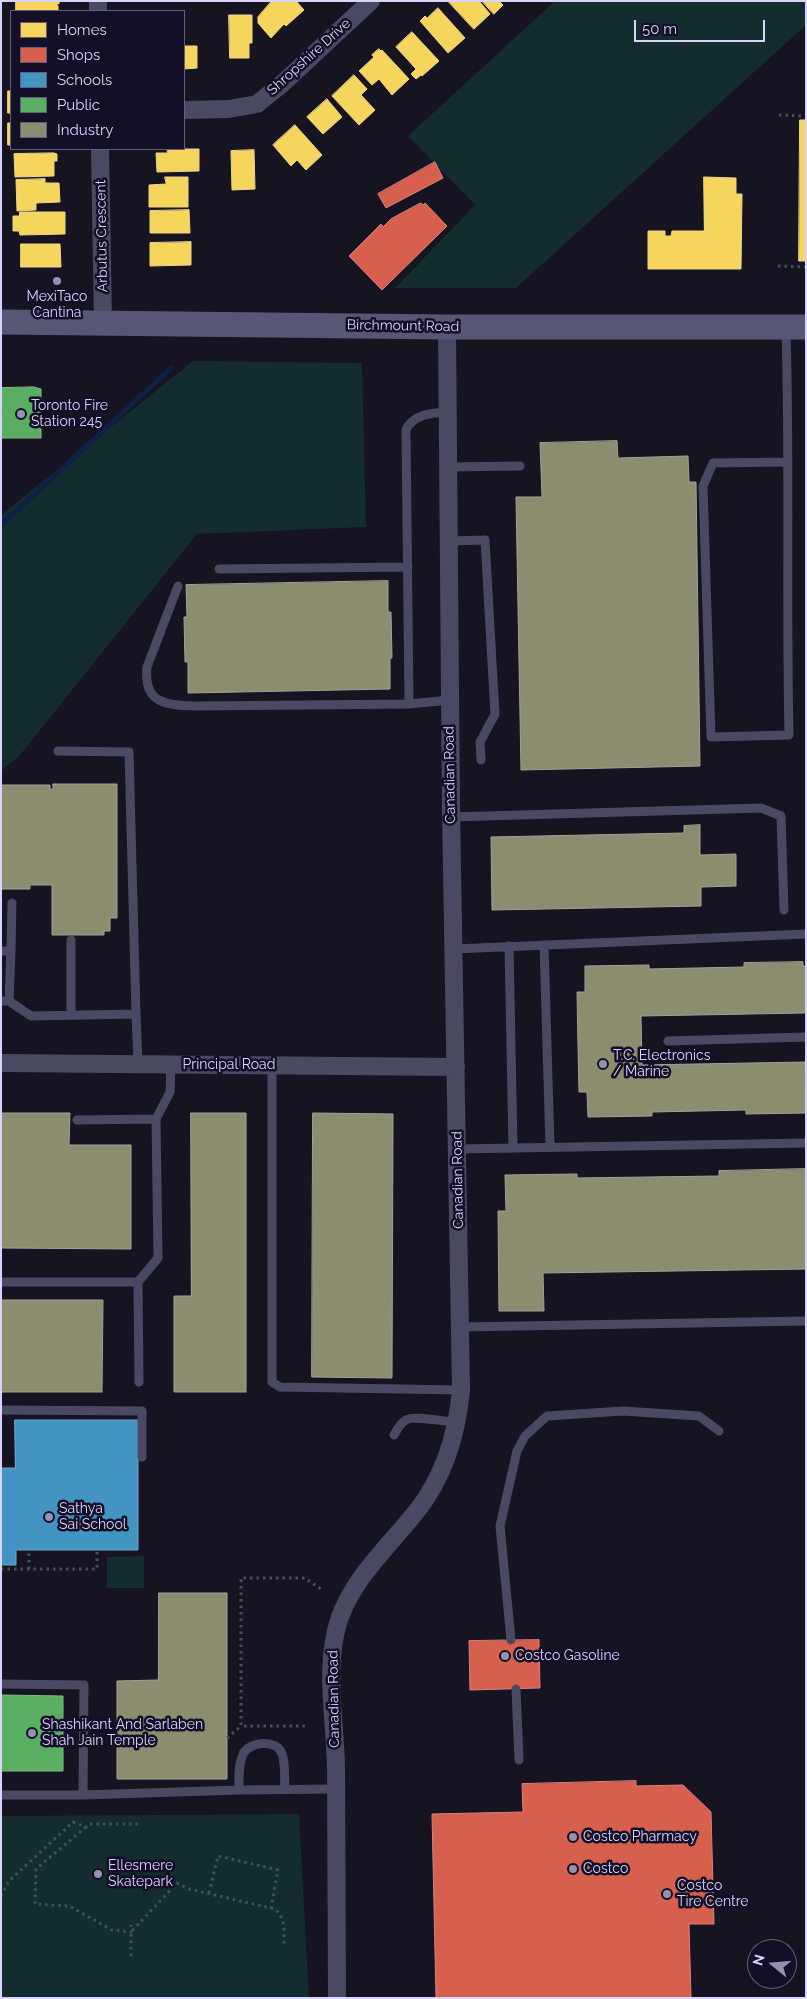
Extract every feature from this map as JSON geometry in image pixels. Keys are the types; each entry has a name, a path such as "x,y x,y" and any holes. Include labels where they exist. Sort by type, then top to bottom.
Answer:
{"main road":[{"name":"Birchmount Road","path":"1,322 447,327 796,327"}],"street":[{"name":"Shropshire Drive","path":"185,110 229,109 257,104 283,83 371,1"},
{"name":"Arbutus Crescent","path":"100,150 103,323"},
{"name":"Canadian Road","path":"336,1998 336,1789 333,1646 340,1619 356,1585 417,1510 433,1485 452,1443 462,1390 451,816 447,327"},
{"name":"Principal Road","path":"1,1063 456,1066"}],"lane":[{"path":"788,462 713,463 703,486 711,737 789,735 788,462 796,327"},
{"path":"410,704 406,430 409,424 416,418 447,412"},
{"path":"448,467 520,466"},
{"path":"448,541 486,540 495,714 480,742 481,760"},
{"path":"219,569 408,567"},
{"path":"178,586 147,667 147,683 151,692 162,703 197,706 410,704 450,700"},
{"path":"58,751 129,752 138,1064"},
{"path":"451,816 761,808 781,816 784,910"},
{"path":"12,903 6,951 5,1001 31,1016 136,1014"},
{"path":"454,949 806,934"},
{"path":"71,1015 72,940"},
{"path":"544,945 550,1146"},
{"path":"509,946 513,1147"},
{"path":"668,1041 806,1037"},
{"path":"138,1382 138,1282 158,1258 156,1118 170,1092 171,1064"},
{"path":"272,1065 272,1382 280,1387 462,1390"},
{"path":"77,1120 156,1118"},
{"path":"457,1149 806,1143"},
{"path":"1,1282 138,1282"},
{"path":"461,1326 488,1328 806,1321"},
{"path":"1,1410 142,1411 142,1457"},
{"path":"511,1640 500,1526 518,1451 525,1436 547,1416 623,1411 700,1416 719,1432"},
{"path":"394,1436 400,1425 407,1419 415,1417 438,1422 456,1422"},
{"path":"1,1684 84,1685 83,1795"},
{"path":"516,1689 519,1760"},
{"path":"239,1790 239,1770 244,1753 250,1746 273,1744 279,1748 283,1755 285,1790"},
{"path":"1,1795 336,1789"}],"path":[{"path":"779,115 806,116"},
{"path":"778,266 806,267"},
{"path":"29,1550 29,1569"},
{"path":"1,1569 97,1569 97,1550"},
{"path":"241,1726 241,1578 305,1578 321,1589"},
{"path":"227,1738 241,1726 305,1726"},
{"path":"1,1896 8,1881 73,1822 86,1827"},
{"path":"131,1932 112,1930 69,1906 36,1904 36,1869 88,1824 140,1824"},
{"path":"209,1893 218,1856 278,1870 270,1909"},
{"path":"157,1880 177,1882 189,1889 275,1910 284,1921 284,1944"},
{"path":"131,1932 177,1882"},
{"path":"131,1925 131,1956"}],"green space":[{"path":"555,1 806,1 806,25 516,288 395,288 475,205 408,136"},
{"path":"193,361 362,363 366,527 197,534 20,755 1,771 1,515"},
{"path":"144,1556 144,1588 107,1588 107,1557"},
{"path":"299,1814 309,1998 1,1998 1,1816"}],"building: Homes":[{"path":"16,1 59,1 59,4 56,4 58,10 16,10"},
{"path":"272,1 296,1 304,10 286,26 284,24 271,38 258,23 258,17"},
{"path":"448,1 479,1 490,14 474,29"},
{"path":"482,1 499,1 503,5 494,14"},
{"path":"438,8 465,38 448,53 420,21 425,16 427,18"},
{"path":"229,15 252,15 252,43 249,43 249,58 230,58"},
{"path":"412,32 439,61 416,79 411,74 416,69 396,47"},
{"path":"185,46 197,46 197,68 185,69"},
{"path":"379,49 409,79 392,95 379,79 372,85 359,71 374,57 372,55"},
{"path":"354,75 367,89 361,95 375,110 359,125 332,96"},
{"path":"8,91 10,91 10,113 8,113"},
{"path":"327,99 342,117 323,134 307,117"},
{"path":"800,120 806,120 806,261 799,261"},
{"path":"8,123 10,123 10,145 8,145"},
{"path":"295,125 322,155 306,170 297,160 291,166 273,145"},
{"path":"199,149 199,171 157,172 156,153 168,153 167,151"},
{"path":"254,150 255,189 232,190 231,151"},
{"path":"14,154 57,154 57,161 54,161 54,176 15,177"},
{"path":"165,177 188,177 188,207 149,207 149,185 166,184"},
{"path":"704,177 736,178 736,194 742,194 741,269 648,269 648,231 665,231 665,236 671,236 672,231 704,231"},
{"path":"45,179 45,183 59,183 60,202 36,203 36,210 17,211 16,180"},
{"path":"189,210 190,233 150,233 150,211"},
{"path":"20,212 65,212 65,234 20,235 19,231 13,231 13,216 19,216"},
{"path":"191,242 191,265 150,266 150,243"},
{"path":"21,244 60,244 61,267 21,267"}],"building: Shops":[{"path":"435,162 443,178 386,208 378,194"},
{"path":"421,203 423,205 425,203 447,226 382,290 349,256 381,224 383,227 391,219"},
{"path":"539,1640 540,1688 470,1690 469,1641"},
{"name":"Costco","path":"636,1781 636,1786 683,1785 711,1812 714,1924 689,1924 691,1998 436,1998 432,1814 523,1812 522,1784"}],"building: Schools":[{"path":"15,1420 138,1420 138,1550 16,1550 16,1565 1,1565 1,1468 15,1468"}],"building: Public":[{"name":"Toronto Fire Station 245","path":"34,387 41,389 41,438 1,438 1,388"},
{"name":"Shashikant And Sarlaben Shah Jain Temple","path":"1,1695 63,1696 63,1771 1,1771"}],"building: Industry":[{"path":"617,441 618,458 688,456 689,482 696,482 700,766 521,770 516,497 542,497 540,443"},
{"path":"388,581 388,612 391,612 392,658 390,658 390,689 188,693 188,662 185,662 184,617 187,617 186,585"},
{"path":"53,784 117,784 117,918 110,918 110,931 104,931 104,935 52,935 52,885 30,885 30,889 1,889 1,785 50,785 50,789 53,789"},
{"path":"700,825 700,855 736,854 736,886 701,887 701,906 492,910 491,837 684,833 684,826"},
{"path":"803,962 803,966 806,966 806,1012 804,1013 641,1016 642,1065 805,1062 806,1113 746,1114 746,1110 652,1112 652,1116 588,1117 587,1092 579,1092 578,1045 577,992 585,992 585,966 649,965 649,969 744,967 744,963"},
{"path":"1,1113 70,1113 69,1145 131,1145 131,1249 1,1248"},
{"path":"191,1113 246,1113 246,1392 174,1392 174,1296 191,1296"},
{"path":"313,1113 393,1114 392,1378 312,1377"},
{"path":"806,1169 806,1269 543,1273 544,1311 499,1311 498,1211 506,1211 505,1175 577,1174 577,1178 719,1176 719,1171"},
{"path":"1,1300 103,1300 102,1392 1,1392"},
{"path":"159,1593 227,1593 227,1779 117,1779 117,1681 158,1680"}],"waterway":[{"path":"1,525 171,368"}],"place":[{"name":"MexiTaco Cantina","path":"57,281"},
{"name":"Toronto Fire Station 245","path":"21,414"},
{"name":"T.C. Electronics / Marine","path":"603,1064"},
{"name":"Sathya Sai School","path":"49,1517"},
{"name":"Costco Gasoline","path":"505,1656"},
{"name":"Shashikant And Sarlaben Shah Jain Temple","path":"32,1733"},
{"name":"Costco Pharmacy","path":"573,1837"},
{"name":"Costco","path":"573,1869"},
{"name":"Ellesmere Skatepark","path":"98,1874"},
{"name":"Costco Tire Centre","path":"667,1894"}]}
